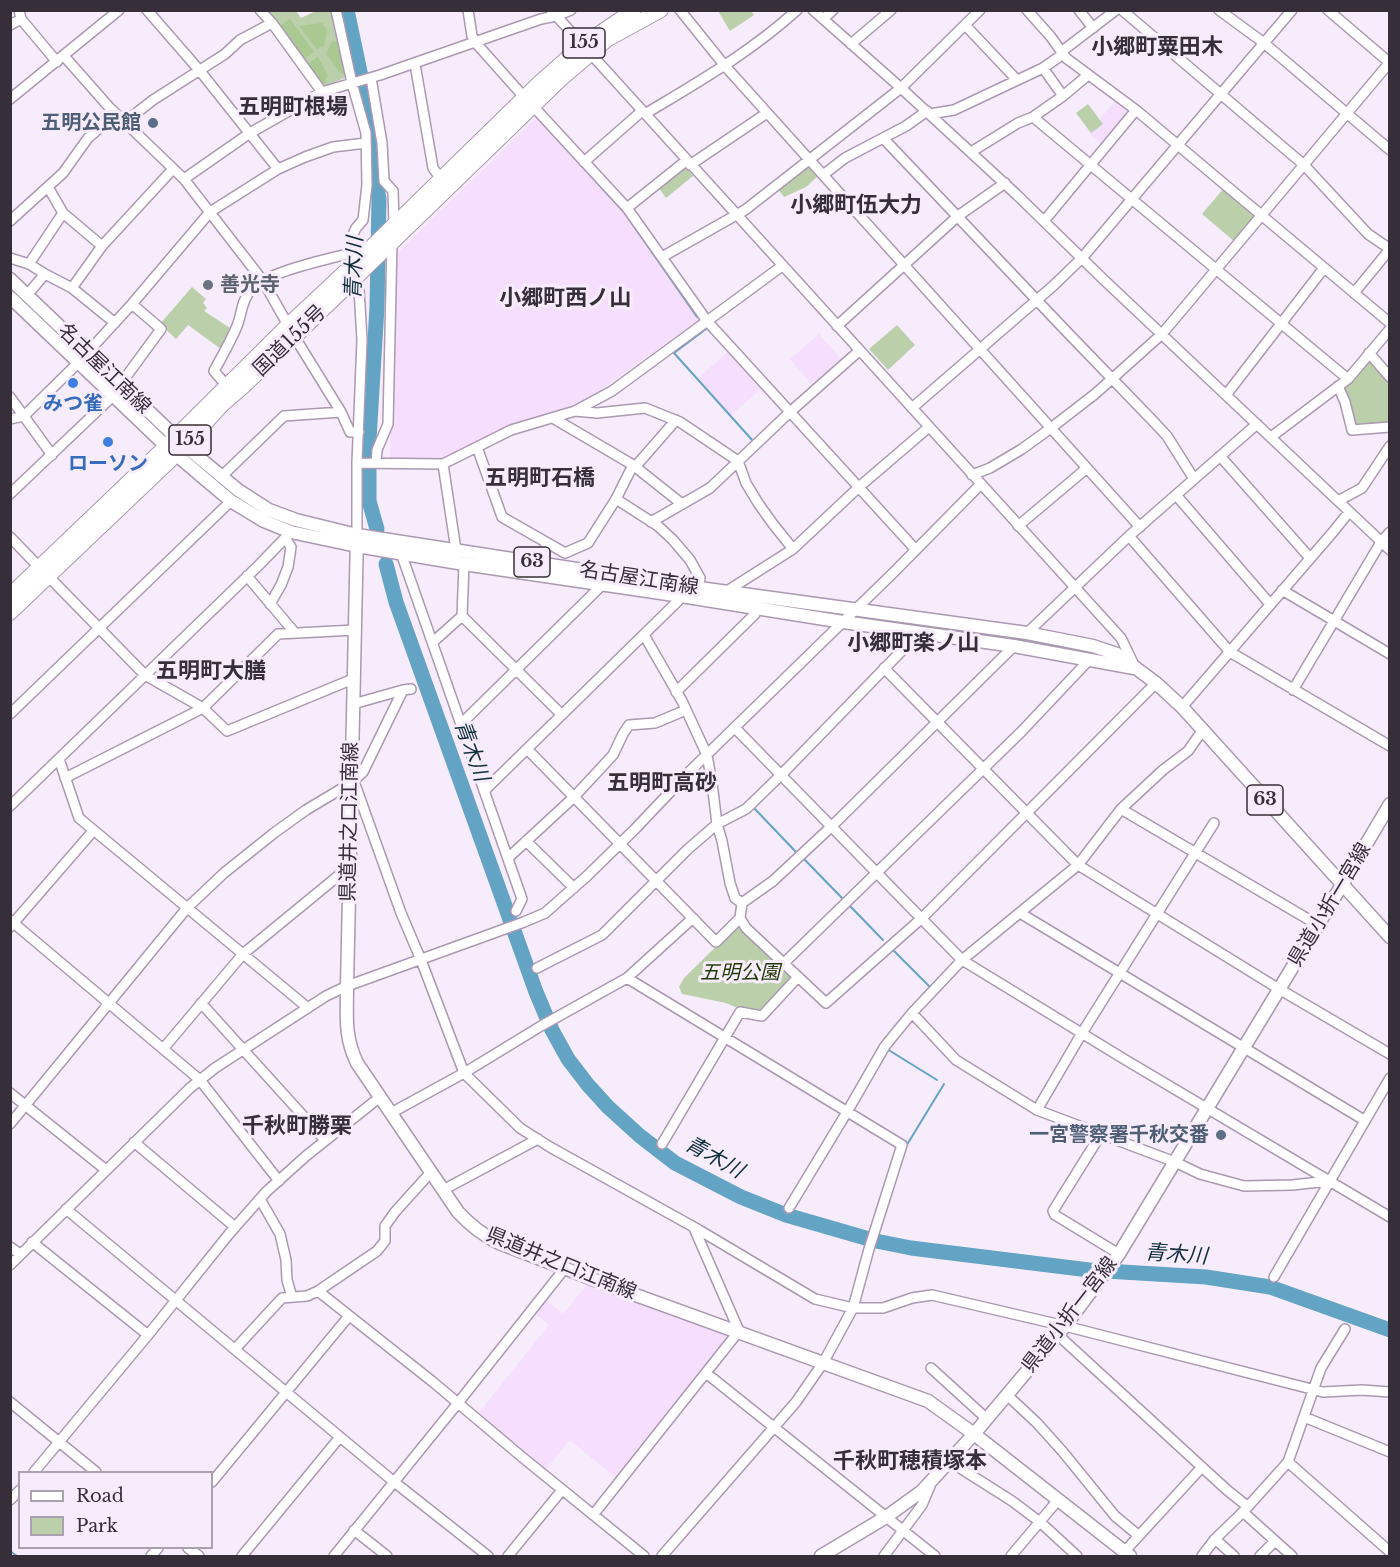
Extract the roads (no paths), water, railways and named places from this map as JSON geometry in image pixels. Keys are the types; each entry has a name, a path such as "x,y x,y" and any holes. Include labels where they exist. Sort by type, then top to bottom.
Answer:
{"highway":[{"name":"国道155号","path":"175,446 226,385 368,266 391,234 441,179 529,102 560,80 586,49 634,10"},
{"name":"国道155号","path":"586,49 661,10"},
{"name":"国道155号","path":"10,613 44,572 175,446 244,386 291,330 367,251 391,234 529,102"},
{"name":"国道155号","path":"10,595 44,572"}],"main road":[{"name":"名古屋江南線","path":"10,279 17,302 83,357 231,501 288,535 456,550 699,588 1027,633 1093,646 1117,654 1156,682 1182,707 1389,937"},
{"name":"名古屋江南線","path":"175,446 269,510 357,541 401,553 843,622 1014,646 1136,668"},
{"name":"県道井之口江南線","path":"357,541 347,1034 357,1063 458,1212 483,1236 499,1243 928,1401 1058,1500 1121,1553"},
{"name":"県道小折一宮線","path":"828,1555 886,1517 922,1491 933,1480 1061,1331 1097,1284 1175,1162 1388,813"}],"street":[{"path":"10,99 119,10"},
{"path":"147,10 200,71 278,169"},
{"path":"260,10 322,92"},
{"path":"336,10 366,133 367,185 363,220 350,241 351,247"},
{"path":"468,10 475,42 627,208 707,321 916,550"},
{"path":"184,179 250,133 322,92 415,64 554,13 571,10"},
{"path":"680,10 725,66 1140,527"},
{"path":"584,162 643,112 725,66 777,29 797,10"},
{"path":"813,10 1005,183 1389,550"},
{"path":"823,19 833,10"},
{"path":"851,44 891,10"},
{"path":"662,257 737,216 901,88 980,10"},
{"path":"1027,10 1066,58 1136,110 1389,323"},
{"path":"1079,10 1093,28"},
{"path":"823,175 845,158 928,113 954,110 1043,68 1116,10"},
{"path":"1122,10 1304,165 1368,234 1389,249 1354,293"},
{"path":"1219,10 1264,43 1389,150"},
{"path":"912,408 1082,258 1292,10"},
{"path":"972,475 990,468 1022,449 1051,428 1113,378 1162,334 1389,62 1328,10"},
{"path":"554,13 1120,638 1136,668"},
{"path":"10,26 20,15 60,59 184,179 262,281 341,412 350,432 359,432"},
{"path":"124,122 153,100 225,54 240,40 272,23"},
{"path":"964,25 1017,80"},
{"path":"415,64 433,168 441,179"},
{"path":"1043,68 1063,96"},
{"path":"971,152 1018,123 1033,117 1088,75"},
{"path":"369,79 382,143 384,181 393,191 388,424 377,450 375,463"},
{"path":"1044,221 1136,110"},
{"path":"627,208 688,162 767,113"},
{"path":"10,221 63,173 88,138 116,114"},
{"path":"1033,117 1348,379"},
{"path":"883,138 1167,436 1194,479"},
{"path":"10,419 24,416 83,357 132,304 210,212 278,169 333,147 366,143"},
{"path":"72,288 102,246 173,169"},
{"path":"837,326 958,216 1005,183"},
{"path":"48,187 63,213 102,246"},
{"path":"29,264 63,213"},
{"path":"226,385 214,371 238,324 244,299 251,290 262,281 343,255"},
{"path":"10,258 29,264 72,288 115,323"},
{"path":"360,463 443,464 512,430 575,411 612,391 782,266"},
{"path":"1226,395 1324,268"},
{"path":"17,302 45,274"},
{"path":"357,541 362,340 359,289"},
{"path":"10,494 117,390 161,329 132,304"},
{"path":"1271,437 1348,379 1389,329"},
{"path":"651,522 710,488 859,351"},
{"path":"1369,353 1389,377"},
{"path":"1338,386 1345,402 1352,430 1389,427"},
{"path":"10,397 52,455"},
{"path":"575,411 597,413 645,408 676,420 738,461 746,483 758,503 793,549"},
{"path":"221,477 284,416 341,412"},
{"path":"553,418 634,466 682,504"},
{"path":"477,447 502,517 565,553 588,543 634,466 676,420"},
{"path":"1027,633 1129,536 1257,424"},
{"path":"727,591 793,549 929,427"},
{"path":"1338,501 1362,488 1389,446"},
{"path":"1220,456 1310,558"},
{"path":"443,464 456,550"},
{"path":"1018,526 1087,468"},
{"path":"10,1265 190,1088 243,1050 326,996 347,986 545,913 620,844 981,484"},
{"path":"1176,495 1270,604"},
{"path":"616,499 658,526 673,540 690,560 700,578 699,588"},
{"path":"10,714 231,501"},
{"path":"1182,707 1349,512"},
{"path":"1293,690 1389,532"},
{"path":"10,806 288,535"},
{"path":"270,604 288,567 291,548 288,535"},
{"path":"1129,536 1230,652 1389,746"},
{"path":"10,537 145,675 203,708 227,731 353,679"},
{"path":"544,564 546,542"},
{"path":"401,553 522,899 516,910"},
{"path":"433,642 462,616 464,564"},
{"path":"247,576 295,633"},
{"path":"460,724 601,584"},
{"path":"1282,590 1389,654"},
{"path":"484,791 528,750 681,596"},
{"path":"676,692 755,614 756,608"},
{"path":"462,616 562,716"},
{"path":"65,778 203,708 278,634 355,630"},
{"path":"537,968 602,935 688,849 717,824 746,809 920,633"},
{"path":"644,635 686,710 707,755 717,824 735,898 742,903"},
{"path":"528,750 716,942 740,918 742,903 773,881 832,826 1014,646"},
{"path":"783,964 1021,732 1090,659"},
{"path":"884,668 1078,865 1389,1054"},
{"path":"740,918 746,928 826,1003 922,918 1156,682"},
{"path":"10,1124 187,908 224,873 274,833 306,810 351,783 363,772 407,690 353,704"},
{"path":"508,858 574,797 613,755 628,725 655,723 686,710"},
{"path":"735,728 962,960 1389,1217"},
{"path":"789,1208 885,1046 912,1013 962,960 1078,865 1121,809 1163,770 1188,751 1202,731"},
{"path":"58,759 79,818 308,1008"},
{"path":"351,783 356,787 401,913 464,1073 520,1128 538,1139 815,1299 853,1308 883,1308 912,1298 932,1295 1061,1331 1323,1392 1362,1390 1389,1392"},
{"path":"1121,809 1318,925"},
{"path":"1037,1110 1082,1033 1214,823"},
{"path":"93,831 12,924 200,1080 279,1180"},
{"path":"526,840 574,888"},
{"path":"163,1049 243,954 349,867"},
{"path":"1020,913 1364,1120"},
{"path":"391,1113 627,978 693,918"},
{"path":"662,1144 740,1012 762,1016 798,977"},
{"path":"627,978 902,1145 869,1247 853,1308 823,1363 796,1402 662,1557"},
{"path":"201,1003 325,1140"},
{"path":"912,1013 956,1060 1037,1110 1175,1162 1200,1174 1244,1186 1292,1185 1329,1181"},
{"path":"1274,1277 1389,1078"},
{"path":"10,1093 106,1170"},
{"path":"36,1471 260,1199 306,1155 380,1097"},
{"path":"1101,1134 1053,1211 1055,1215 1116,1257"},
{"path":"443,1190 538,1139"},
{"path":"134,1142 235,1227"},
{"path":"236,1349 282,1299 307,1296 318,1291 377,1251 385,1241 385,1226 430,1172"},
{"path":"260,1199 280,1234 292,1298"},
{"path":"66,1209 393,1481 488,1557"},
{"path":"593,1515 739,1331 694,1228"},
{"path":"32,1242 148,1335"},
{"path":"10,1247 20,1254"},
{"path":"334,1557 565,1268"},
{"path":"318,1291 644,1557"},
{"path":"213,1481 349,1316"},
{"path":"1202,1557 1215,1539 1288,1462 1321,1368 1345,1329"},
{"path":"1061,1331 1292,1557"},
{"path":"931,1368 987,1419"},
{"path":"706,1373 775,1426 935,1557"},
{"path":"1007,1395 1063,1452 1114,1516 1138,1535"},
{"path":"10,1402 94,1471"},
{"path":"1304,1417 1389,1452"},
{"path":"242,1557 340,1437"},
{"path":"950,1461 1040,1522 1077,1557"},
{"path":"1288,1462 1389,1551 1385,1557"},
{"path":"1121,1553 1202,1467"},
{"path":"884,1557 922,1505 933,1480"},
{"path":"522,1557 511,1553 562,1490"},
{"path":"1011,1557 1058,1500"},
{"path":"354,1530 387,1557"},
{"path":"1215,1539 1234,1557"},
{"path":"1260,1557 1275,1541"}],"waterway":[{"name":"青木川","path":"347,10 375,143 376,183 379,199 377,307 369,439 369,501 377,529"},
{"path":"538,118 624,212 697,317"},
{"path":"706,329 674,353 753,441"},
{"name":"青木川","path":"386,564 396,602 536,992 552,1030 568,1059 608,1107 675,1163 741,1197 786,1215 876,1241 911,1248 1089,1270 1206,1277 1270,1287 1390,1330"},
{"path":"753,807 797,853"},
{"path":"804,859 844,900"},
{"path":"850,906 883,940"},
{"path":"891,948 930,987 922,996"},
{"path":"887,1049 937,1080"},
{"path":"905,1148 944,1084"},
{"path":"10,1551 17,1556"}],"tunnel":[{"path":"343,255 353,253"}],"place":[{"name":"五明公民館","path":"153,123"},
{"name":"善光寺","path":"208,285"},
{"name":"みつ雀","path":"73,383"},
{"name":"ローソン","path":"108,442"},
{"name":"一宮警察署千秋交番","path":"1221,1135"}],"district":[{"name":"小郷町粟田木","path":"1157,48"},
{"name":"五明町根場","path":"293,108"},
{"name":"小郷町伍大力","path":"856,206"},
{"name":"小郷町西ノ山","path":"565,299"},
{"name":"五明町石橋","path":"540,479"},
{"name":"小郷町楽ノ山","path":"913,644"},
{"name":"五明町大膳","path":"211,672"},
{"name":"五明町高砂","path":"662,784"},
{"name":"千秋町勝栗","path":"297,1127"},
{"name":"千秋町穂積塚本","path":"910,1462"}],"park label":[{"name":"五明公園","path":"740,973"}]}
